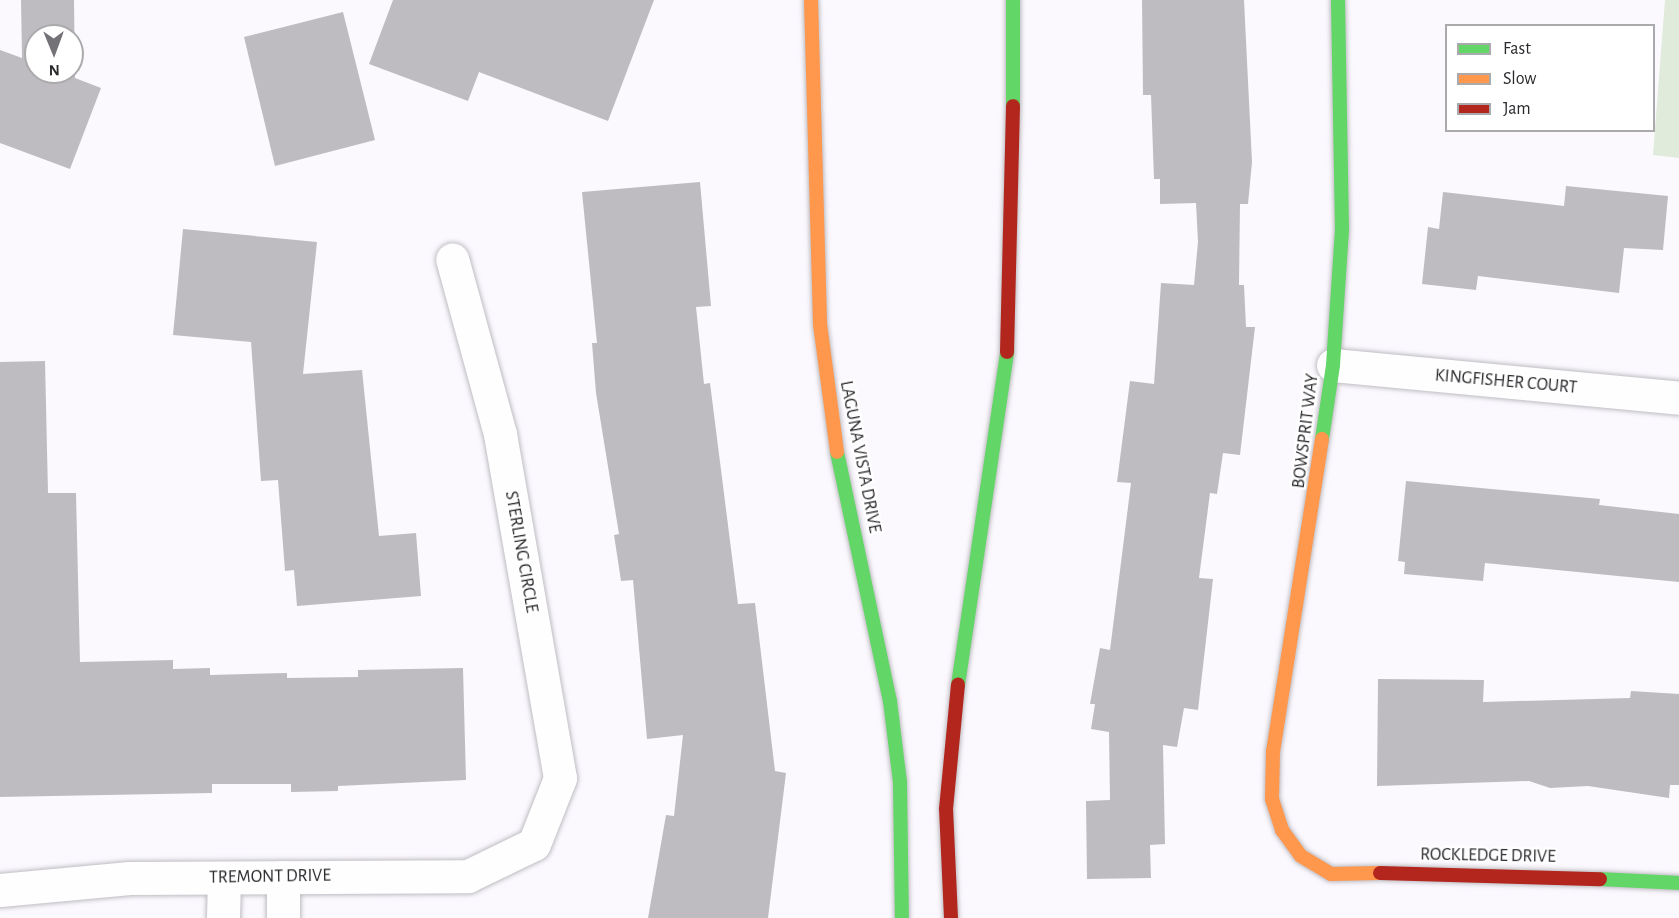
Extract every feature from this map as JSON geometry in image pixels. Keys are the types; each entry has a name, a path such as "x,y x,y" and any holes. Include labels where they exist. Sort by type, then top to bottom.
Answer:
{"street":[{"name":"LAGUNA VISTA DRIVE","path":"810,0 820,324 831,424 890,701 900,782 902,918"},
{"path":"951,918 946,809 952,726 1000,419 1012,298 1017,206 1013,0"},
{"name":"BOWSPRIT WAY","path":"1301,856 1282,830 1272,799 1273,751 1332,365 1342,230 1338,0"},
{"name":"STERLING CIRCLE","path":"452,260 500,434 560,778 534,844"},
{"name":"KINGFISHER COURT","path":"1332,365 1679,398"},
{"name":"TREMONT DRIVE","path":"0,890 129,878 468,876 534,844"},
{"name":"ROCKLEDGE DRIVE","path":"1301,856 1331,874 1457,872 1679,883"},
{"path":"283,877 283,918"},
{"path":"223,918 224,878"}],"green space":[{"path":"1665,0 1679,0 1679,158 1653,155"}],"building":[{"path":"21,0 74,0 74,24 24,24 24,84 84,84 84,81 101,88 70,169 0,143 0,50 22,58"},
{"path":"393,0 654,0 608,121 479,72 468,101 369,64"},
{"path":"1142,0 1244,0 1252,162 1248,204 1240,204 1239,285 1244,285 1246,327 1255,327 1240,455 1223,453 1217,494 1210,493 1199,578 1213,579 1198,710 1184,708 1177,747 1163,745 1165,844 1150,845 1151,878 1087,879 1086,801 1110,800 1109,732 1091,729 1095,704 1090,704 1100,648 1110,650 1131,483 1117,482 1130,381 1154,384 1161,283 1194,285 1198,242 1196,203 1160,204 1160,179 1154,179 1151,95 1143,95"},
{"path":"343,12 375,140 275,166 244,37"},
{"path":"700,182 711,306 696,307 704,384 710,383 738,604 755,603 775,771 786,773 768,918 648,918 666,815 674,816 683,735 647,739 633,580 621,581 614,535 619,534 596,393 592,343 597,343 582,192"},
{"path":"1566,186 1668,196 1663,250 1624,248 1619,293 1478,276 1476,290 1422,284 1428,227 1439,229 1443,192 1564,206"},
{"path":"183,229 317,242 303,374 362,370 379,536 416,533 421,596 297,606 294,570 285,571 278,480 261,481 251,342 173,335"},
{"path":"45,361 48,493 76,493 80,662 173,660 173,669 210,668 210,675 287,673 287,678 358,677 358,670 463,668 466,780 338,786 338,791 291,792 291,784 212,784 212,793 0,797 0,362"},
{"path":"1406,481 1600,499 1599,505 1679,514 1679,582 1485,563 1483,581 1404,574 1405,562 1398,561"},
{"path":"1378,679 1484,680 1483,702 1630,698 1631,691 1679,694 1679,785 1670,785 1669,798 1588,786 1550,788 1529,781 1377,786"}],"traffic: fast":[{"path":"1013,0 1013,106"},
{"path":"1322,439 1333,365 1342,230 1338,0"},
{"path":"958,685 1007,352"},
{"path":"837,452 890,701 900,782 902,918"},
{"path":"1600,879 1679,883"}],"traffic: slow":[{"path":"811,0 820,324 837,452"},
{"path":"1322,439 1273,751 1272,799 1282,830 1301,856 1331,874 1380,873"}],"traffic: jam":[{"path":"1007,352 1013,106"},
{"path":"951,918 946,809 958,685"},
{"path":"1380,873 1600,879"}]}
